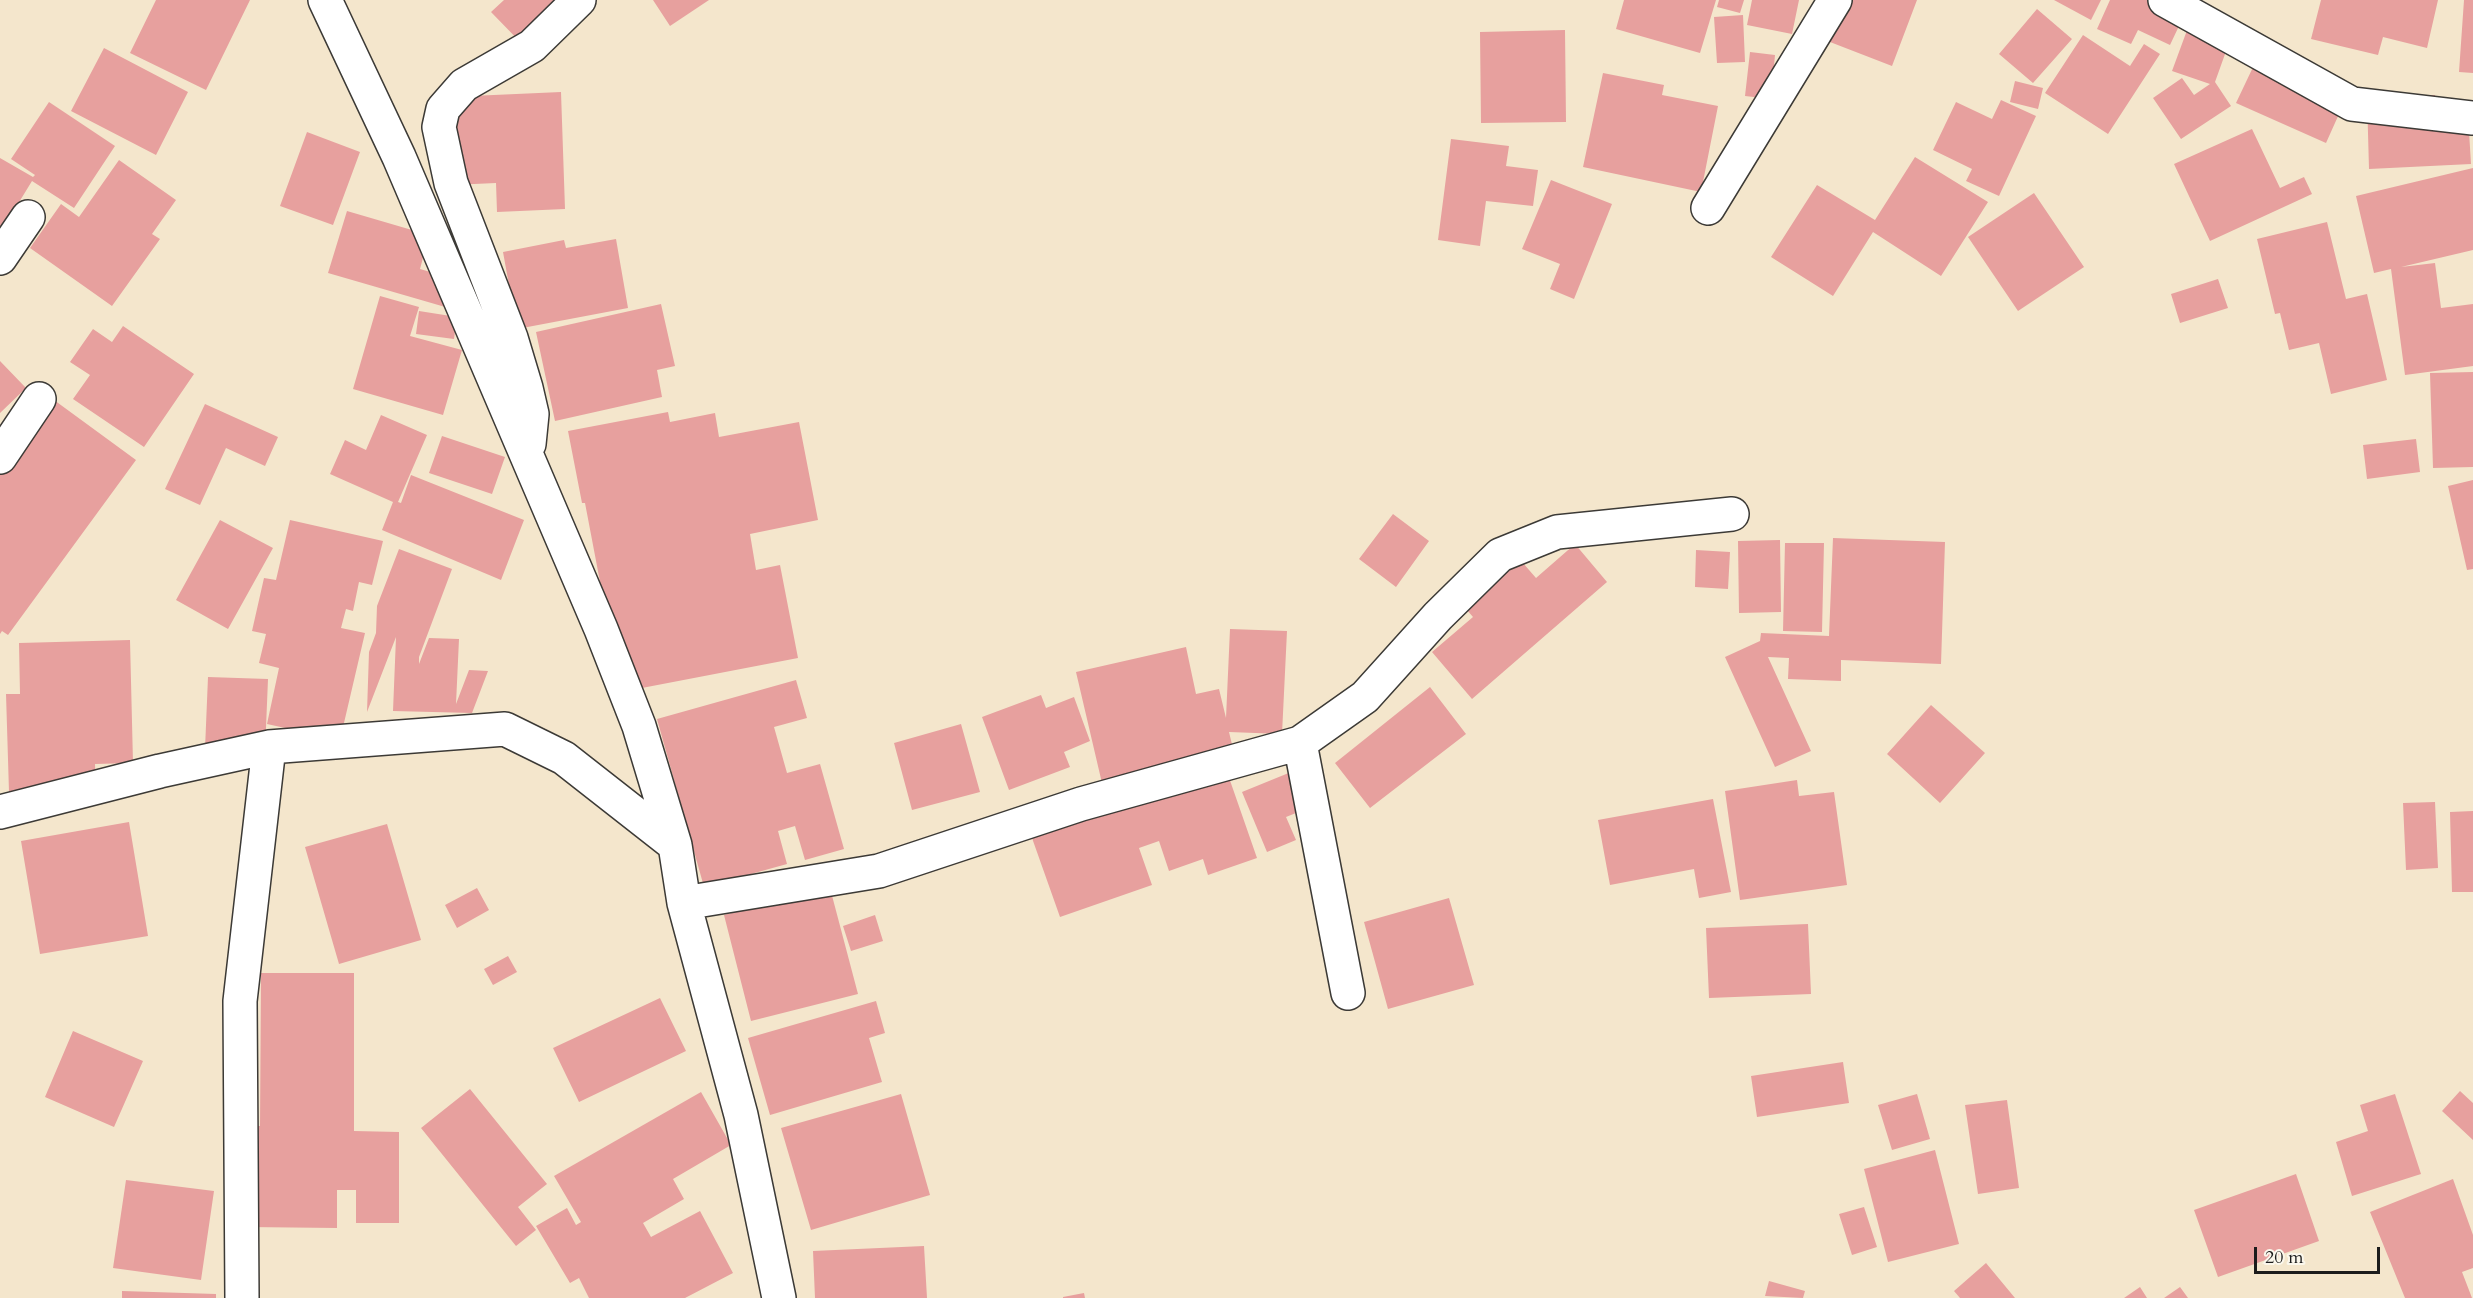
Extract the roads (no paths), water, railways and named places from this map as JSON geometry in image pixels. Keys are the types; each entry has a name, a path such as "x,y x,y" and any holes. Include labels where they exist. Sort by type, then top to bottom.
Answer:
{"street":[{"path":"325,0 399,157 601,629 639,726 675,845 684,903 741,1115 780,1298"},
{"path":"528,457 532,414 526,388 511,338 451,183 439,127 443,109 464,86 532,46 579,0"},
{"path":"1708,208 1835,0"},
{"path":"2165,0 2352,104 2473,118"},
{"path":"0,258 28,217"},
{"path":"0,457 39,399"},
{"path":"684,903 879,871 1082,804 1300,743 1365,697 1438,616 1500,555 1557,532 1732,514"},
{"path":"0,813 160,771 269,747 505,729 564,758 675,845"},
{"path":"1300,743 1348,993"},
{"path":"242,1298 240,1001 269,747"}]}
